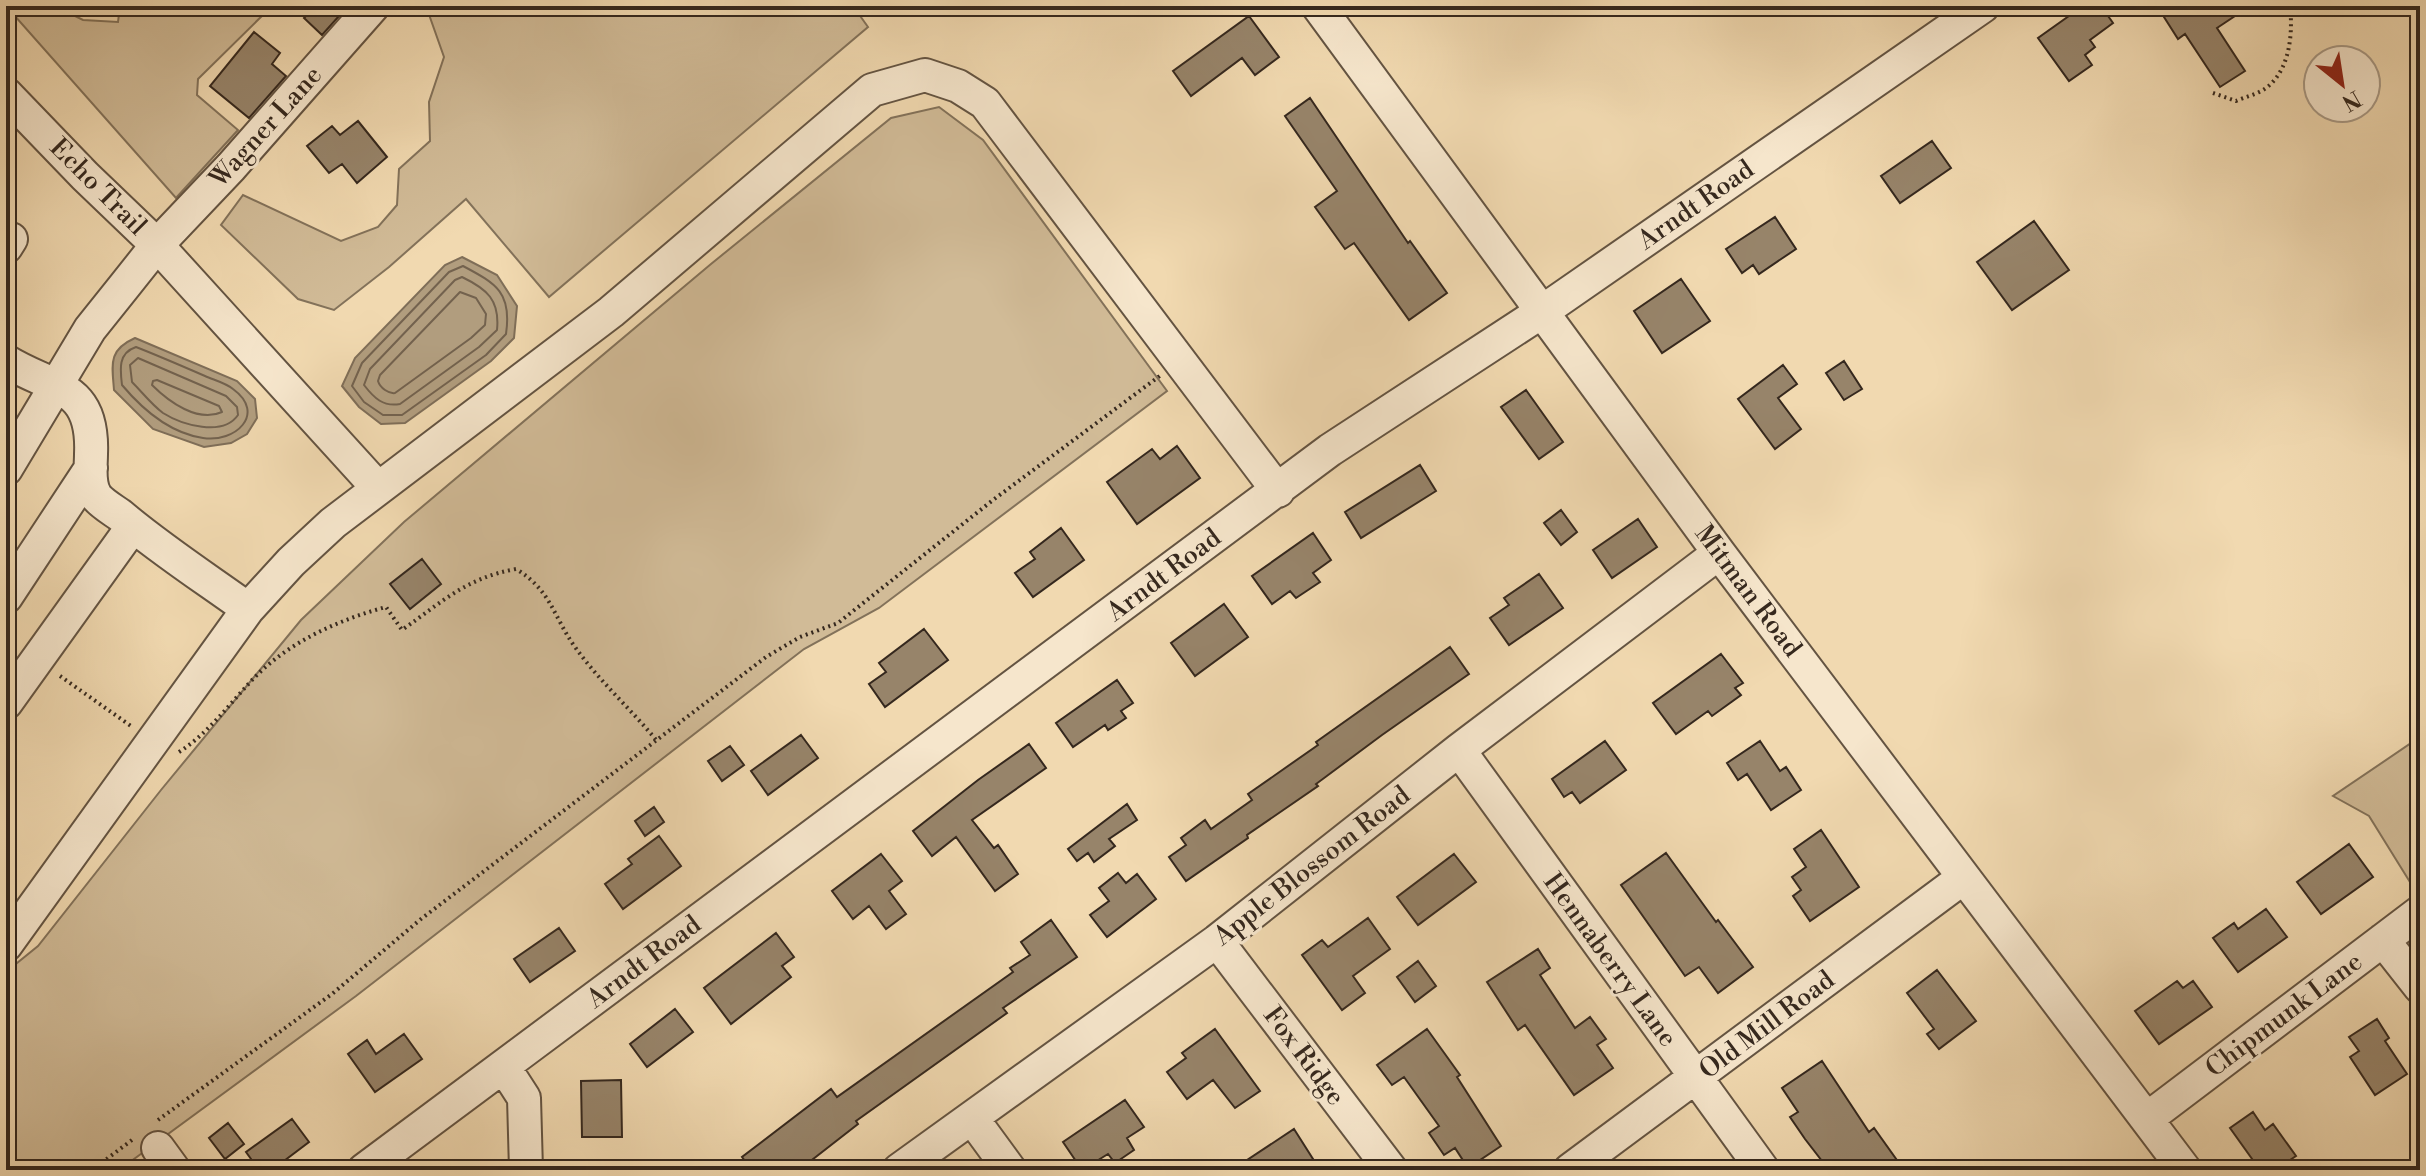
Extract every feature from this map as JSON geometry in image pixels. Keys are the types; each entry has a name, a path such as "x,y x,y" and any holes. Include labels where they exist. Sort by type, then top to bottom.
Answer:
{"street":[{"name":"Wagner Lane","path":"6,469 90,329 157,245 259,137 373,6"},
{"name":"Mitman Road","path":"1318,6 1719,553 2185,1170"},
{"name":"Arndt Road","path":"364,1170 1330,450 1543,311 1983,6"},
{"path":"10,932 248,609 301,552 377,487 611,312 872,90 925,75 958,86 985,103 1278,491"},
{"name":"Echo Trail","path":"6,94 157,245 377,487"},
{"path":"6,361 31,376 59,384 81,402 92,437 90,478 96,496 248,609"},
{"path":"6,597 91,468"},
{"path":"6,703 133,526"},
{"name":"Apple Blossom Road","path":"899,1170 1217,941 1459,750 1719,553"},
{"name":"Hennaberry Lane","path":"1459,750 1763,1170"},
{"name":"Old Mill Road","path":"1570,1170 1963,878"},
{"name":"Chipmunk Lane","path":"2148,1118 2420,912"},
{"path":"2383,940 2420,987"},
{"name":"Fox Ridge","path":"1217,941 1391,1170"},
{"path":"504,1067 524,1098 526,1170"},
{"path":"972,1118 1010,1170"}],"path":[{"path":"2213,93 2236,101 2266,89 2283,68 2292,30 2290,6"},
{"path":"92,1170 158,1143 432,910 766,657 800,637 838,623 993,500 1179,361"},
{"path":"176,754 196,742 279,655 316,634 386,607 402,630 460,588 488,574 516,569 533,579 543,591 574,646 657,741"},
{"path":"50,669 136,729"}],"shaded area":[{"path":"6,6 55,6 83,20 118,22 120,6 272,6 198,79 197,95 238,130 176,198"},
{"path":"426,6 853,6 868,27 549,297 466,199 389,267 334,310 298,299 221,225 243,195 341,241 378,227 397,205 399,169 430,141 429,102 444,57"},
{"path":"939,107 983,140 1167,391 879,608 804,649 356,996 119,1170 6,1170 6,972 38,946 301,620 404,522 711,264 891,118"},
{"path":"2420,737 2418,895 2369,816 2333,796"}],"water":[{"path":"462,257 497,275 517,306 514,338 491,361 405,423 381,424 359,407 342,386 355,358 445,265"},
{"path":"135,338 237,381 255,399 257,418 247,434 231,443 204,447 153,429 114,390 116,353"}],"building":[{"path":"316,6 348,6 322,35 304,18"},
{"path":"2083,6 2101,6 2113,23 2090,40 2095,47 2085,55 2092,65 2069,81 2038,38"},
{"path":"2157,6 2250,6 2217,28 2245,71 2220,87 2185,34 2178,39"},
{"path":"1249,16 1279,57 1255,75 1242,58 1191,96 1173,71"},
{"path":"254,32 280,53 272,64 286,76 249,118 210,86"},
{"path":"1310,98 1408,243 1410,241 1447,293 1409,320 1354,243 1345,249 1315,207 1337,191 1285,116"},
{"path":"358,121 387,157 357,183 342,164 329,173 307,146 332,126 340,135"},
{"path":"1932,141 1951,168 1900,203 1881,176"},
{"path":"1775,217 1796,249 1759,274 1753,265 1742,273 1726,249"},
{"path":"2034,221 2069,270 2012,310 1977,262"},
{"path":"1681,279 1710,321 1662,353 1634,311"},
{"path":"1844,361 1862,389 1844,400 1826,373"},
{"path":"1783,365 1797,384 1778,398 1801,429 1775,449 1738,399"},
{"path":"1526,390 1563,442 1539,459 1501,407"},
{"path":"1177,446 1200,478 1137,524 1107,482 1152,449 1160,459"},
{"path":"1420,465 1436,491 1361,538 1345,512"},
{"path":"1561,510 1577,532 1561,545 1544,523"},
{"path":"1638,519 1657,547 1612,578 1593,550"},
{"path":"1061,528 1084,560 1033,597 1015,573 1035,559 1030,552"},
{"path":"1313,533 1331,560 1313,573 1320,582 1296,598 1290,591 1272,604 1252,576"},
{"path":"422,559 441,584 410,609 390,584"},
{"path":"1539,574 1563,608 1509,645 1490,618 1509,605 1504,598"},
{"path":"1224,604 1248,637 1195,676 1171,643"},
{"path":"924,629 948,660 885,707 869,684 886,672 879,663"},
{"path":"1450,647 1469,674 1186,881 1169,857 1186,845 1181,838 1205,820 1211,829 1252,800 1248,794"},
{"path":"1721,654 1743,683 1735,688 1741,695 1712,716 1708,711 1676,734 1653,703"},
{"path":"1117,680 1133,703 1121,711 1126,718 1108,730 1105,725 1073,747 1056,723"},
{"path":"801,735 818,758 768,795 751,771"},
{"path":"1605,741 1626,770 1580,803 1572,792 1564,797 1552,779"},
{"path":"1760,741 1780,771 1786,767 1801,790 1771,810 1747,774 1738,780 1727,763"},
{"path":"1029,744 1046,768 972,820 994,848 998,845 1018,874 995,891 956,837 932,856 913,831"},
{"path":"730,746 744,765 722,781 708,761"},
{"path":"1127,804 1137,820 1109,839 1115,846 1094,862 1088,853 1077,861 1068,849"},
{"path":"654,807 664,822 645,836 635,821"},
{"path":"1821,830 1859,887 1810,921 1793,896 1801,890 1792,877 1806,867 1794,849"},
{"path":"659,836 681,866 623,909 605,884 632,864 628,859"},
{"path":"2349,844 2373,877 2321,914 2297,882"},
{"path":"1666,853 1753,967 1718,993 1699,967 1685,976 1621,885"},
{"path":"881,854 902,881 889,891 906,914 886,929 869,906 853,919 832,891"},
{"path":"1454,854 1476,882 1418,925 1397,897"},
{"path":"1118,873 1126,883 1137,874 1156,899 1107,937 1090,915 1109,901 1099,888"},
{"path":"2266,909 2287,937 2238,972 2213,938 2234,923 2238,929"},
{"path":"1368,918 1390,949 1353,976 1365,993 1342,1010 1302,955 1322,940 1328,947"},
{"path":"1051,920 1077,957 1003,1008 1007,1013 856,1121 858,1124 799,1170 752,1170 742,1157 831,1089 837,1097 1013,972 1010,968 1030,955 1021,942"},
{"path":"559,928 575,951 530,982 514,959"},
{"path":"776,933 794,957 782,966 791,977 731,1024 704,988"},
{"path":"1538,949 1550,968 1540,975 1575,1028 1590,1017 1606,1039 1597,1045 1613,1068 1574,1095 1525,1025 1518,1030 1487,982"},
{"path":"1418,961 1436,986 1415,1002 1397,977"},
{"path":"1937,970 1976,1021 1939,1049 1927,1034 1934,1029 1907,993"},
{"path":"2177,981 2183,988 2193,981 2212,1007 2159,1044 2135,1011"},
{"path":"675,1009 693,1032 647,1067 630,1044"},
{"path":"2377,1019 2389,1038 2385,1041 2407,1074 2375,1095 2350,1057 2359,1051 2349,1037"},
{"path":"1215,1029 1260,1091 1235,1108 1213,1080 1187,1099 1167,1072 1186,1058 1182,1053"},
{"path":"1427,1029 1460,1075 1457,1077 1501,1146 1468,1168 1455,1148 1444,1155 1429,1133 1439,1126 1404,1077 1392,1085 1377,1065"},
{"path":"404,1034 422,1059 375,1092 348,1054 367,1040 376,1054"},
{"path":"1822,1061 1869,1132 1874,1128 1904,1170 1829,1170 1805,1139 1790,1117 1798,1112 1782,1088"},
{"path":"621,1080 622,1137 582,1137 581,1081"},
{"path":"1125,1100 1144,1127 1127,1138 1134,1150 1115,1163 1108,1154 1082,1170 1063,1142"},
{"path":"2253,1112 2265,1130 2273,1124 2296,1156 2275,1170 2260,1170 2230,1128"},
{"path":"292,1119 309,1142 272,1170 259,1170 246,1152"},
{"path":"228,1123 244,1144 225,1159 209,1138"},
{"path":"1294,1129 1320,1170 1232,1170"}]}
